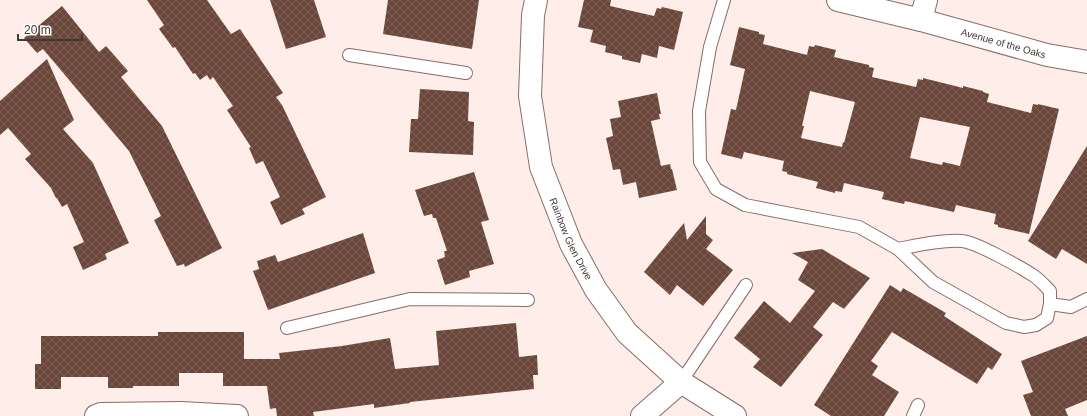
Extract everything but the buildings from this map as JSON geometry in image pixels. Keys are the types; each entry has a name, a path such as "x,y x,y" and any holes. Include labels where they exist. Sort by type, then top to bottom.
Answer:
{"street":[{"name":"Rainbow Glen Drive","path":"536,0 533,15 530,96 541,167 571,244 596,290 627,333 681,382 735,416"},
{"name":"Avenue of the Oaks","path":"838,0 924,10 1047,55 1087,62"},
{"path":"642,416 681,382"},
{"path":"96,416 101,414 181,413 237,416"}],"lane":[{"path":"724,0 710,47 699,111 700,162 716,189 745,205 859,227 898,249 933,282 1006,324 1024,327 1036,325 1047,318 1050,304 1050,291 1035,277 1012,263 964,241 927,244 898,249"},
{"path":"349,55 466,73"},
{"path":"681,382 746,285"},
{"path":"287,328 410,299 528,300"},
{"path":"1050,304 1071,307 1087,299"}]}
